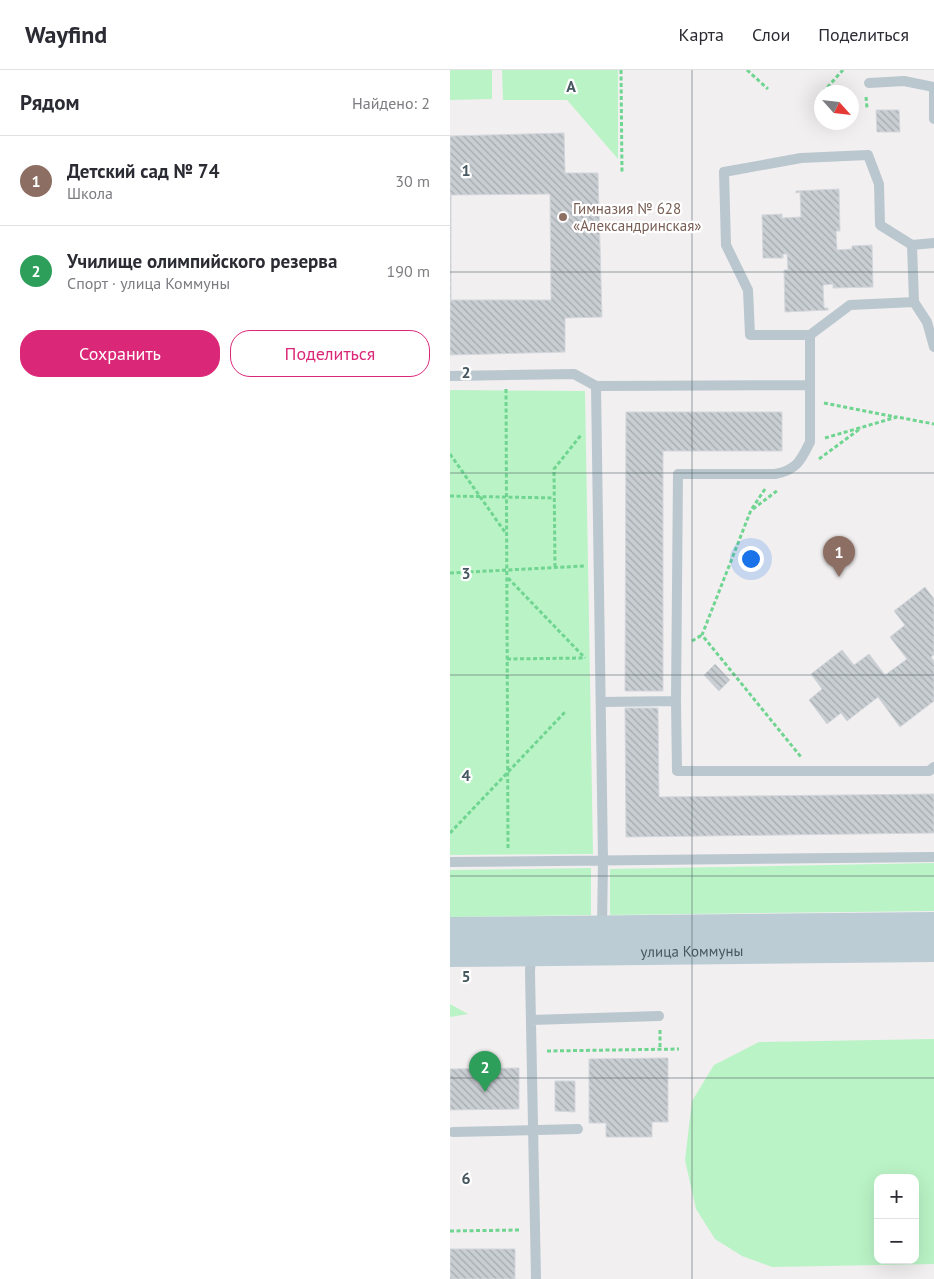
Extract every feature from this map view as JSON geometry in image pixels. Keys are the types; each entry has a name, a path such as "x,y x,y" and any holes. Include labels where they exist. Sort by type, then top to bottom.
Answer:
{"main road":[{"name":"улица Коммуны","path":"450,953 531,941 602,940 934,926"},
{"name":"улица Коммуны","path":"450,930 531,941"},
{"name":"улица Коммуны","path":"602,940 934,948"}],"lane":[{"path":"869,83 904,81 934,87 934,119"},
{"path":"914,302 850,305 810,334 750,335 748,290 726,245 724,172 801,158 868,155 879,184 880,225 912,244 934,243"},
{"path":"912,244 914,302 927,322 934,347"},
{"path":"810,334 810,442 795,467 775,474 678,474 677,771 929,771 934,767"},
{"path":"450,376 574,374 596,386 810,385"},
{"path":"596,386 603,861 602,940"},
{"path":"601,702 676,701"},
{"path":"450,862 934,857"},
{"path":"531,941 530,1020 536,1279"},
{"path":"530,1020 659,1016"},
{"path":"453,1132 578,1130"}],"path":[{"path":"621,70 622,173"},
{"path":"747,70 768,89"},
{"path":"829,85 843,70"},
{"path":"506,375 508,861"},
{"path":"810,400 934,424"},
{"path":"555,567 554,469 597,416"},
{"path":"810,442 897,418"},
{"path":"450,454 507,535"},
{"path":"775,474 751,510 702,635 812,771"},
{"path":"450,496 554,498"},
{"path":"450,573 582,566"},
{"path":"507,578 586,658"},
{"path":"507,660 600,659"},
{"path":"450,833 565,712"},
{"path":"531,1051 679,1049"},
{"path":"450,1231 535,1230"}],"green space":[{"path":"450,70 492,70 492,99 450,100"},
{"path":"502,70 618,70 618,159 567,100 503,100"},
{"path":"450,390 585,391 593,854 450,855"},
{"path":"934,863 934,911 610,915 610,869"},
{"path":"591,868 591,915 450,917 450,870"},
{"path":"450,1004 468,1014 450,1017"},
{"path":"934,1039 934,1264 772,1267 742,1256 715,1239 696,1209 685,1160 692,1101 714,1065 759,1042"}],"building":[{"path":"876,110 899,110 900,132 877,132"},
{"path":"564,133 565,173 598,173 602,317 565,318 565,352 450,355 450,136","holes":["550,194 551,300 451,300 451,195"]},
{"path":"839,189 840,231 836,231 837,250 852,249 852,246 872,245 873,287 833,288 833,284 823,285 824,308 828,308 828,310 785,312 784,270 788,270 787,254 783,254 783,258 763,258 762,215 782,214 782,218 801,217 800,192 796,193 796,191"},
{"path":"626,412 782,412 782,451 663,451 663,691 625,691"},
{"path":"925,587 934,599 934,655 931,657 934,661 934,701 900,727 878,697 847,721 841,713 827,724 809,700 822,689 811,674 842,650 854,665 869,654 885,675 907,659 890,637 905,625 894,611"},
{"path":"715,664 730,680 719,691 704,675"},
{"path":"625,708 658,708 659,797 934,794 934,833 626,837"},
{"path":"668,1058 668,1122 652,1122 652,1137 606,1137 606,1123 589,1123 589,1059"},
{"path":"519,1068 519,1109 450,1110 450,1069"},
{"path":"555,1081 575,1081 575,1112 555,1111"},
{"path":"450,1249 515,1249 515,1279 450,1279"}],"place":[{"name":"Гимназия № 628 «Александринская»","path":"563,217"},
{"name":"Детский сад № 74","path":"839,577"},
{"name":"Училище олимпийского резерва","path":"485,1092"}]}
